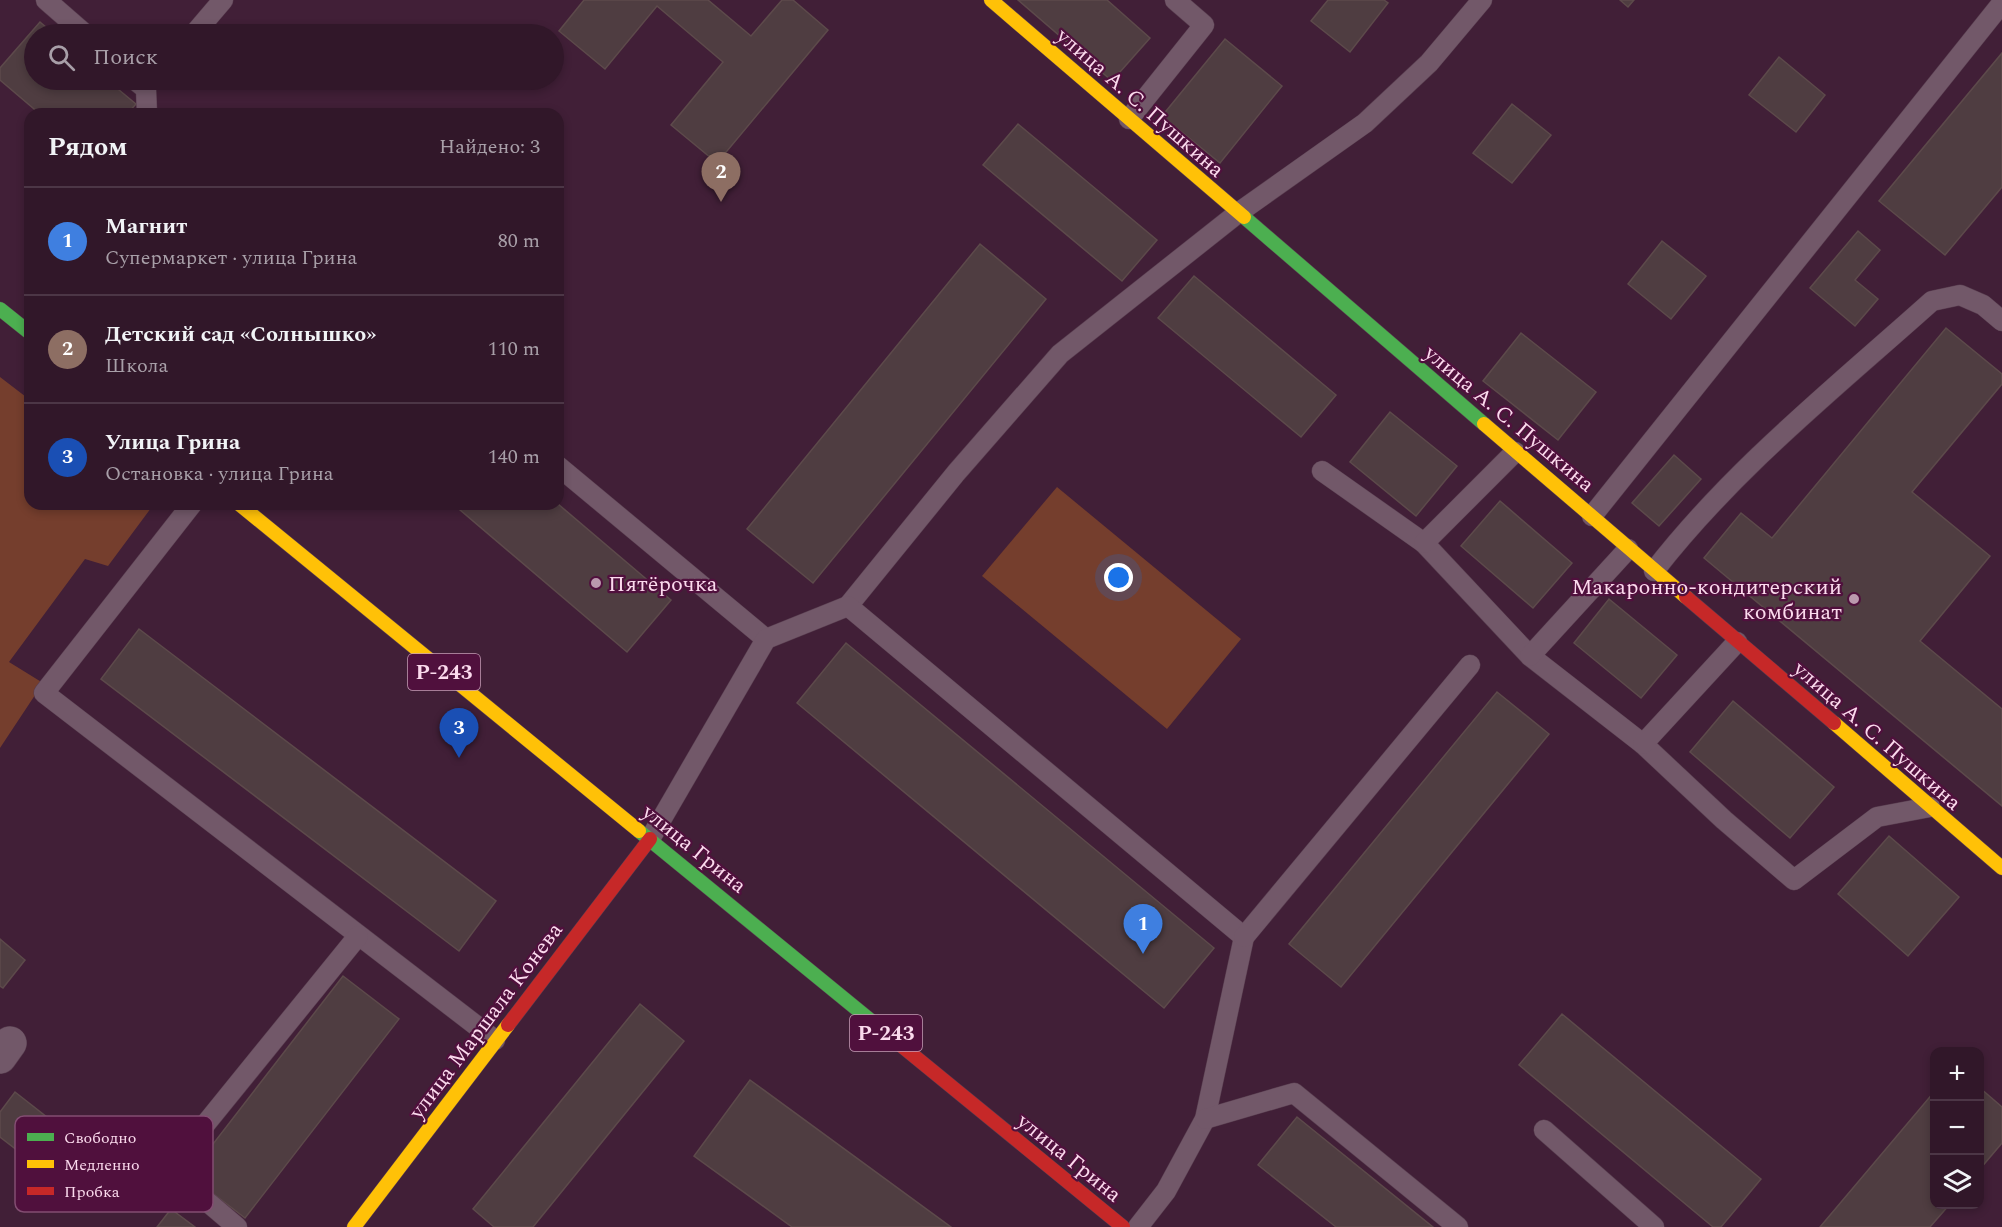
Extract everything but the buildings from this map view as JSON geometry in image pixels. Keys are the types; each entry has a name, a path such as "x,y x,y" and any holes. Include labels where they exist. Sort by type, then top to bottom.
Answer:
{"main road":[{"name":"улица А. С. Пушкина","path":"991,0 2002,868"},
{"path":"0,309 24,328"},
{"name":"улица Грина","path":"262,511 650,839 1123,1227"},
{"name":"улица Маршала Конева","path":"354,1227 650,839"}],"lane":[{"path":"46,0 74,24"},
{"path":"203,24 224,0"},
{"path":"1129,119 1204,25 1175,0"},
{"path":"650,839 766,639 848,606 956,474 1060,354 1238,213 1365,123 1430,63 1482,0"},
{"path":"1592,516 2002,3"},
{"path":"145,90 147,108"},
{"path":"1654,571 1691,523 1736,478 1932,301 1960,295 1983,305 2002,321"},
{"path":"1424,543 1515,452"},
{"path":"564,471 766,639"},
{"path":"1322,471 1424,543 1530,656 1643,744 1724,820 1794,880 1877,817 1930,807"},
{"path":"187,510 44,693 495,1040"},
{"path":"1530,656 1628,549"},
{"path":"848,606 1244,937"},
{"path":"1643,744 1737,642"},
{"path":"1138,1227 1166,1191 1205,1119 1244,937 1470,665"},
{"path":"212,1116 358,936"},
{"path":"1205,1119 1294,1094 1458,1227"},
{"path":"1544,1130 1654,1227"},
{"path":"213,1207 237,1227"}],"shaded area":[{"path":"0,377 24,395 24,510 150,510 108,566 85,559 9,662 43,683 0,748"},
{"path":"1057,487 1241,639 1167,729 982,576"}],"traffic: fast":[{"path":"1244,217 1484,424"},
{"path":"0,309 24,328"},
{"path":"639,831 875,1024"}],"traffic: slow":[{"path":"991,0 1244,217"},
{"path":"1484,424 1686,597"},
{"path":"246,510 639,831"},
{"path":"1834,723 2002,868"},
{"path":"354,1227 508,1025"}],"traffic: jam":[{"path":"1686,597 1834,723"},
{"path":"508,1025 650,839"},
{"path":"875,1024 1123,1227"}],"place":[{"name":"Детский сад «Солнышко»","path":"721,202"},
{"name":"Пятёрочка","path":"596,583"},
{"name":"Макаронно-кондитерский комбинат","path":"1854,599"},
{"name":"Улица Грина","path":"459,758"},
{"name":"Магнит","path":"1143,954"}]}
